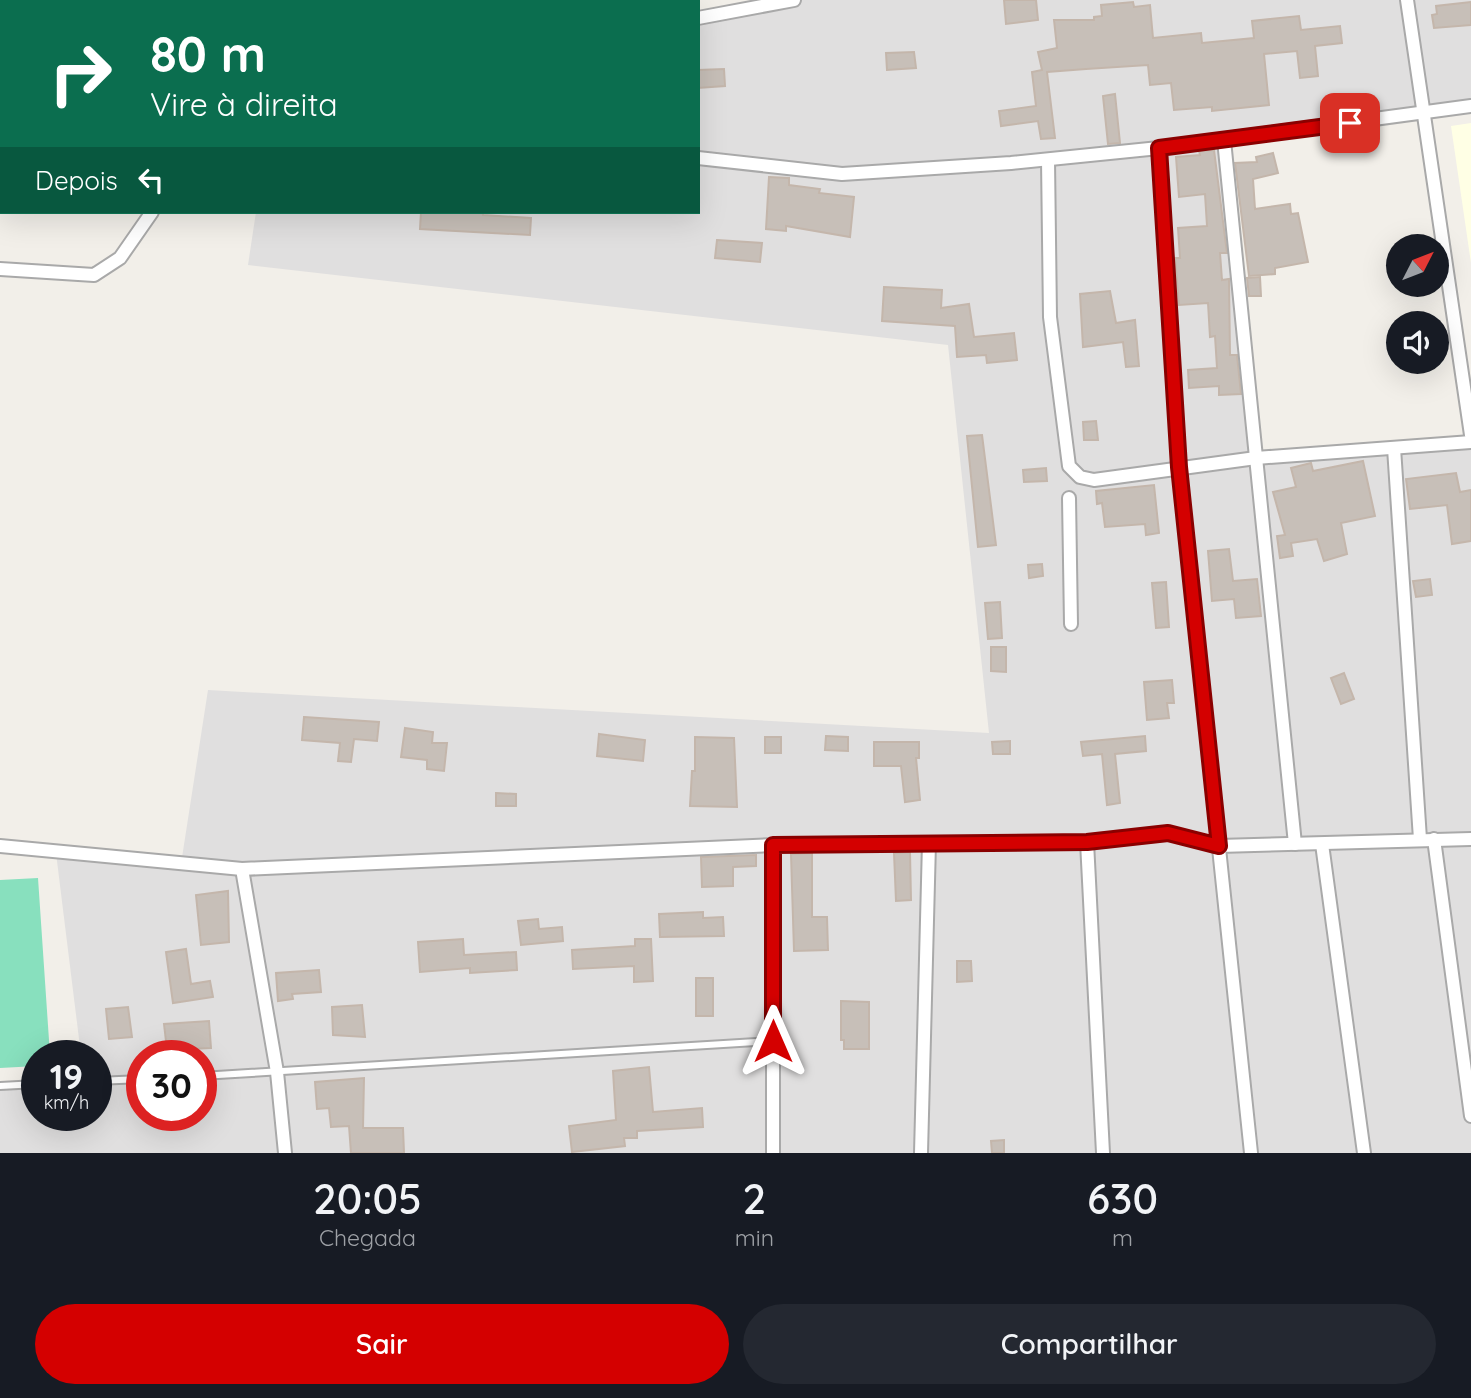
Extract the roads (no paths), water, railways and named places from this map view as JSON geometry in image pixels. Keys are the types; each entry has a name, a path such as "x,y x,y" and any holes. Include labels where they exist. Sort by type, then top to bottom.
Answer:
{"street":[{"path":"700,18 794,0"},
{"path":"1407,0 1471,435"},
{"path":"700,158 842,174 1048,160 1159,148 1471,106"},
{"path":"1224,140 1295,844"},
{"path":"1159,148 1179,467 1251,1153"},
{"path":"1048,160 1050,317 1069,466 1080,477 1094,480 1256,458 1471,442"},
{"path":"0,269 93,275 120,258 151,214"},
{"path":"1394,448 1420,839"},
{"path":"1069,498 1071,624"},
{"path":"0,846 242,869 773,845 1087,842 1168,833 1219,846 1471,839"},
{"path":"1434,839 1471,1116"},
{"path":"1087,842 1103,1153"},
{"path":"921,1153 929,843"},
{"path":"773,845 773,1153"},
{"path":"1322,845 1364,1153"},
{"path":"242,869 277,1072 285,1153"}],"lane":[{"path":"217,1075 773,1041"},
{"path":"0,1086 21,1085"}]}
